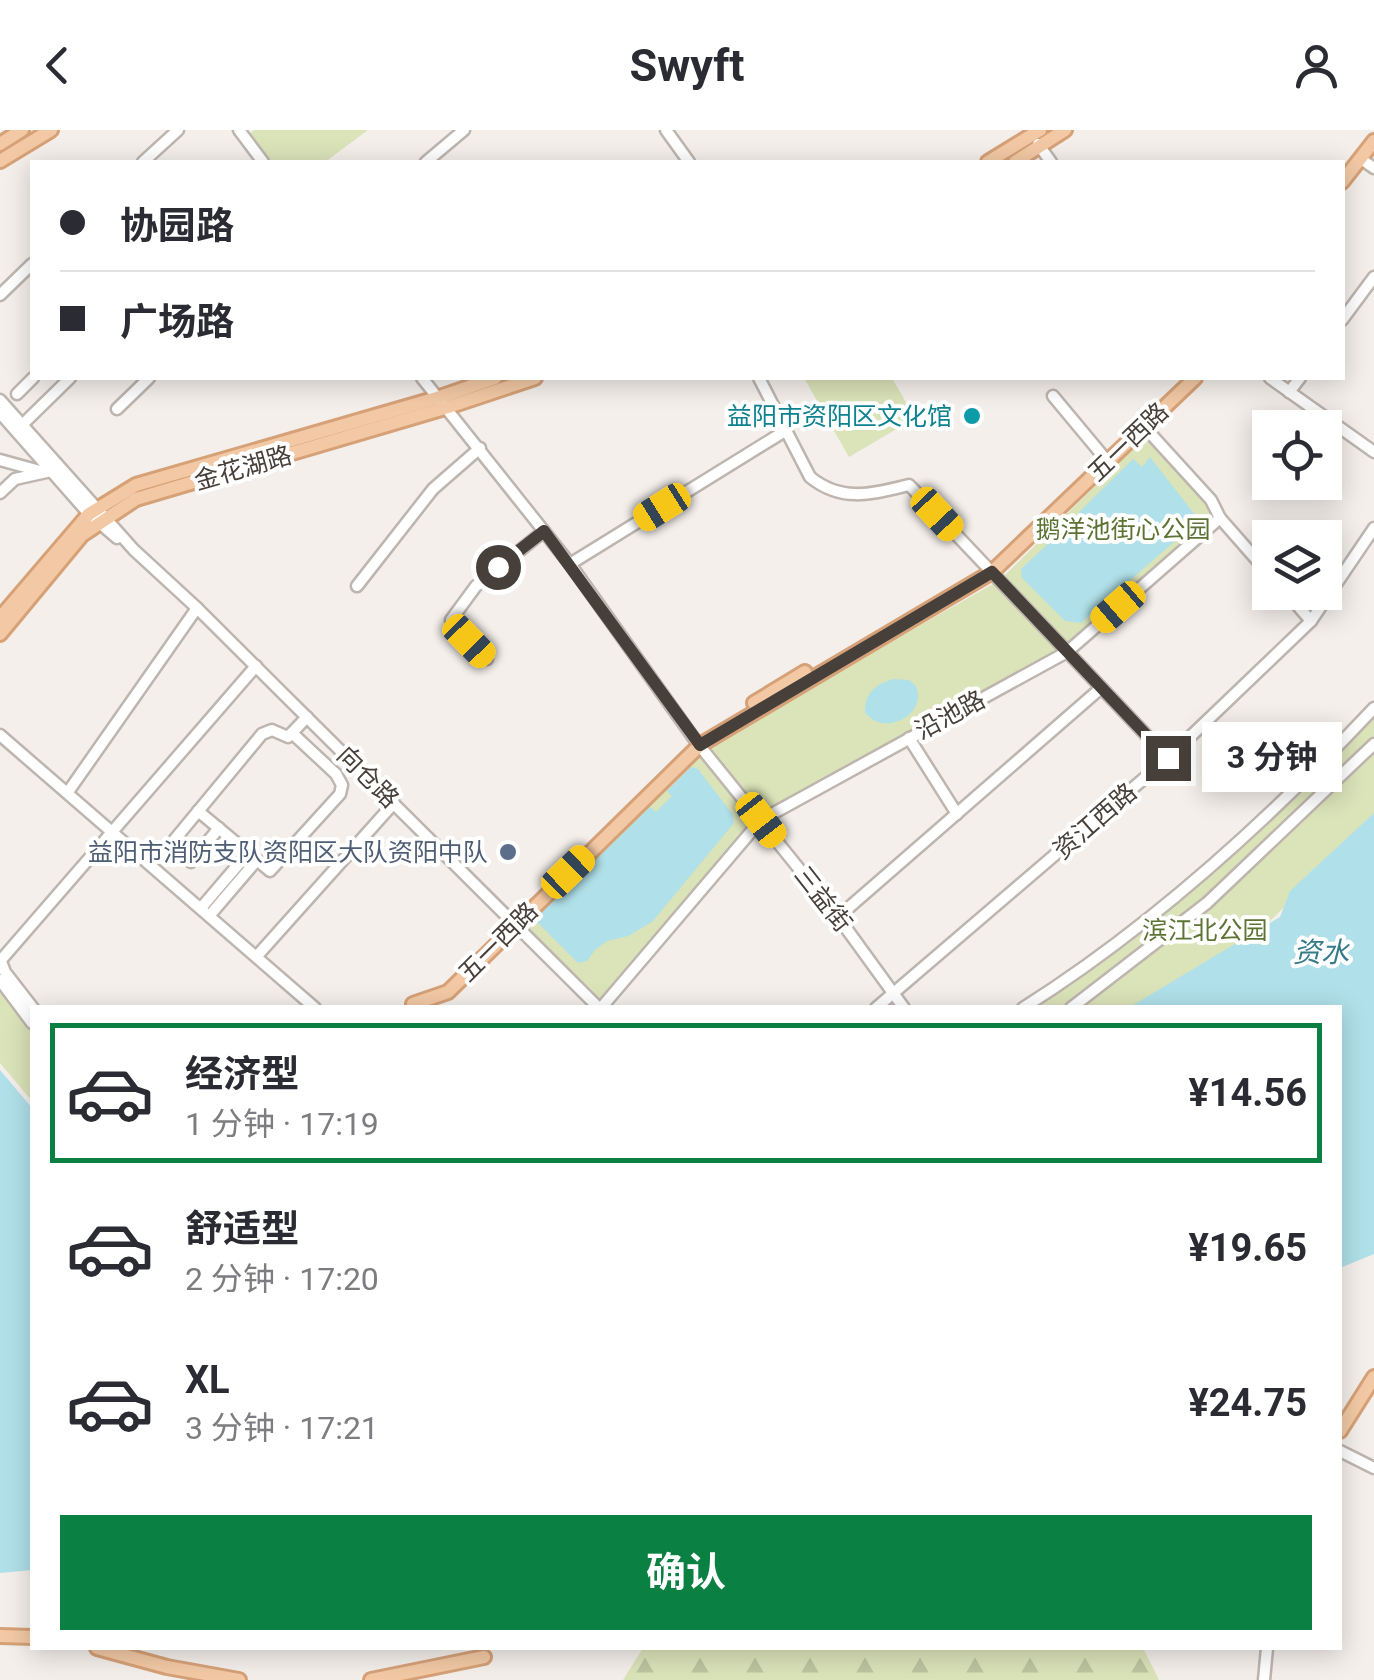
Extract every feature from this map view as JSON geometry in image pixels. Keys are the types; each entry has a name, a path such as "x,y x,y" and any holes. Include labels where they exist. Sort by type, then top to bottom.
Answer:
{"main road":[{"path":"0,144 22,130"},
{"path":"0,160 51,130"},
{"path":"992,160 1036,136 1065,130"},
{"path":"1017,160 1036,136"},
{"path":"1345,191 1369,161 1374,142"},
{"path":"1345,180 1369,161"},
{"path":"442,402 491,380"},
{"path":"0,618 97,516 136,485 527,380"},
{"path":"989,569 1103,456 1142,424 1180,380"},
{"name":"五一西路","path":"409,1005 448,992 512,921 698,743 989,569 1193,380"},
{"path":"0,634 97,516"},
{"path":"1342,1429 1374,1377"},
{"path":"0,1636 30,1637"},
{"path":"104,1650 239,1680"},
{"path":"371,1680 484,1657"}],"street":[{"path":"145,160 178,130"},
{"path":"240,130 262,160"},
{"path":"428,160 464,130"},
{"path":"666,130 688,160"},
{"path":"1036,136 1050,160"},
{"path":"0,294 30,266"},
{"path":"1345,316 1374,277"},
{"path":"17,394 32,380"},
{"path":"22,424 68,380"},
{"path":"116,408 147,380"},
{"name":"三益街","path":"424,380 570,564 698,743 838,917 902,1005"},
{"path":"760,380 810,476 822,487 850,496 878,494 909,485 1168,758"},
{"path":"1273,380 1374,452"},
{"path":"1289,392 1298,380"},
{"path":"1052,396 1103,456"},
{"name":"向仓路","path":"0,400 97,516"},
{"name":"向仓路","path":"0,413 50,470 197,608 597,1005"},
{"path":"1142,424 1211,500 1220,518 1252,554"},
{"path":"570,564 785,431"},
{"path":"357,586 434,489 480,448"},
{"path":"0,460 34,471 50,470"},
{"path":"0,493 15,479 50,470"},
{"name":"沿池路","path":"603,1005 761,820 1068,652 1220,518"},
{"name":"资江西路","path":"880,1005 1168,758 1311,621 1374,528"},
{"path":"487,659 450,620 476,586 544,531"},
{"path":"68,792 197,608"},
{"path":"1302,610 1311,621"},
{"path":"31,1005 5,972 0,959 256,666"},
{"path":"838,917 1101,688"},
{"path":"1027,1005 1160,909 1214,863 1311,775 1374,708"},
{"path":"219,828 191,862 172,844 262,734 272,730 288,737 307,717"},
{"path":"198,811 270,871 340,794 342,785 336,774 292,733"},
{"path":"0,735 312,1005"},
{"path":"909,738 957,814"},
{"path":"1075,1005 1207,903 1374,744"},
{"path":"257,956 394,802"},
{"path":"205,912 252,856"},
{"path":"0,980 30,1020"},
{"path":"1342,1452 1374,1468"},
{"path":"1264,1680 1266,1650"}],"green space":[{"path":"254,130 368,130 328,160 267,160 248,135"},
{"path":"805,380 893,380 915,418 849,457"},
{"name":"鹅洋池街心公园","path":"1146,436 1216,514 1068,645 758,817 600,998 524,924 706,747 1000,580"},
{"name":"滨江北公园","path":"1374,716 1374,820 1230,960 1149,1005 1037,1005 1154,924 1313,783"},
{"path":"0,968 30,1007 30,1099 0,1063"},
{"path":"642,1650 1144,1650 1159,1680 623,1680"}],"water":[{"path":"1150,457 1199,520 1081,623 1065,621 1022,578 1021,569 1052,540 1056,543 1072,528 1068,523 1133,459 1142,467"},
{"path":"894,679 909,680 916,686 916,706 902,720 873,720 865,712 869,694"},
{"path":"691,767 698,769 733,815 734,823 652,922 628,936 607,941 587,961 578,963 538,923 537,917 650,807 656,812 672,796 667,791"},
{"name":"资水","path":"1374,813 1374,1254 1342,1267 1342,1005 1133,1005 1280,917 1290,891"},
{"path":"0,1070 30,1106 30,1570 0,1573"}],"place":[{"name":"益阳市资阳区文化馆","path":"972,416"},
{"name":"益阳市消防支队资阳区大队资阳中队","path":"508,852"}],"route":[{"path":"498,567 544,531 700,745 992,572 1168,758"}]}
